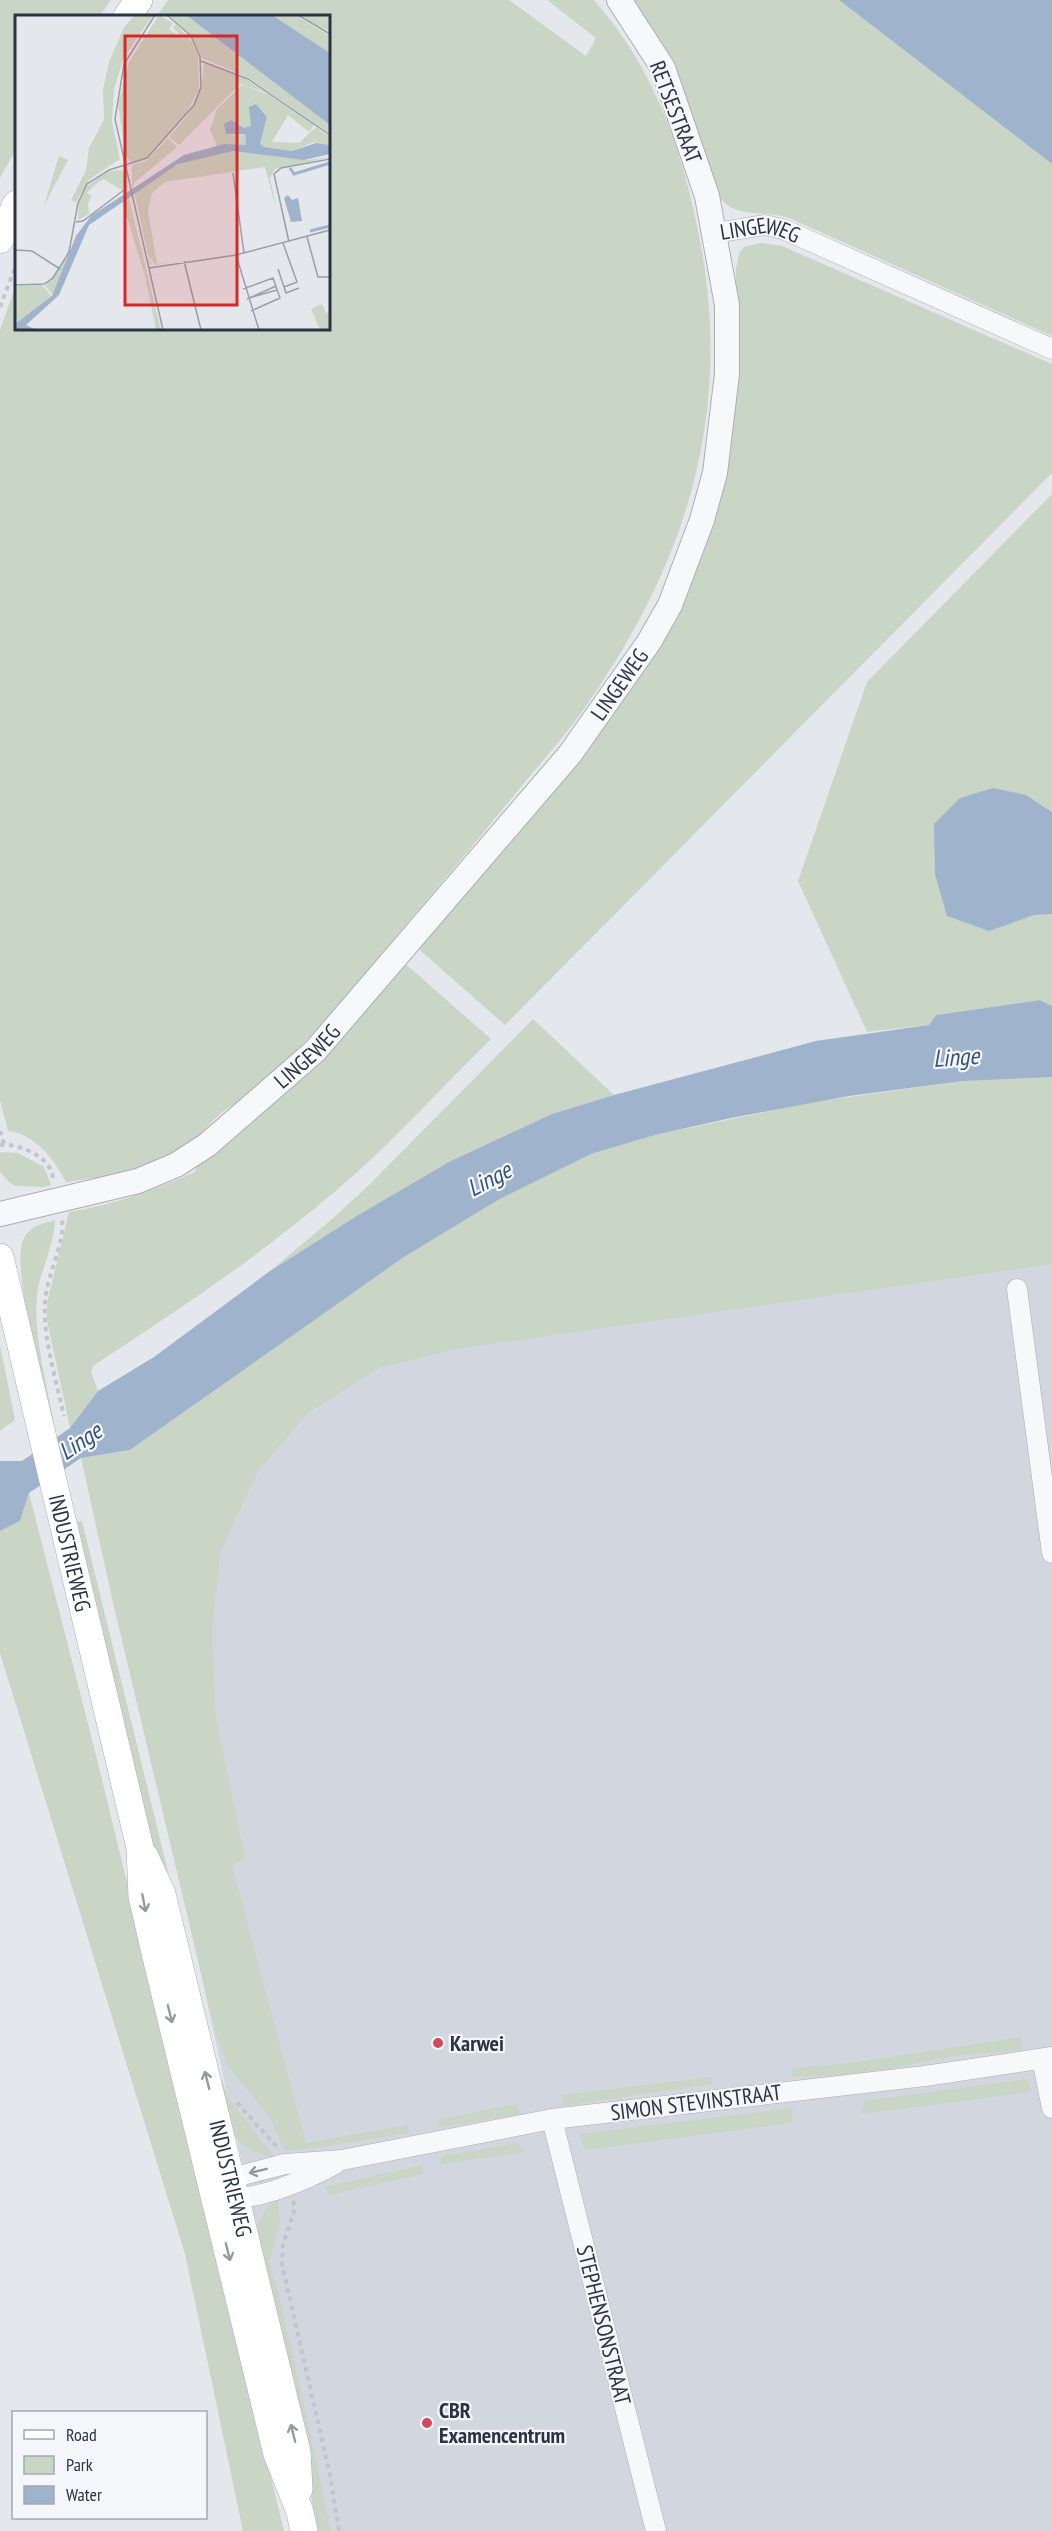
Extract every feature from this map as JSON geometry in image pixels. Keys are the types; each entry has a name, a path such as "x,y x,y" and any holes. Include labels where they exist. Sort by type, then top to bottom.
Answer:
{"main road":[{"path":"128,15 139,0"},
{"path":"0,240 15,206"},
{"name":"INDUSTRIEWEG","path":"0,1257 140,1848 142,1896 227,2191 277,2454 302,2522"}],"street":[{"name":"RETSESTRAAT","path":"619,0 663,68 707,196 715,232"},
{"name":"LINGEWEG","path":"0,1214 138,1181 176,1165 207,1145 315,1051 570,754 649,642 670,605 702,520 715,473 727,374 727,305 715,232 764,225 783,229 1052,349"},
{"path":"1017,1289 1052,1553"},
{"path":"1047,2058 1052,2108"},
{"name":"SIMON STEVINSTRAAT","path":"227,2191 313,2177 342,2160 552,2119 925,2076 1047,2058"},
{"name":"STEPHENSONSTRAAT","path":"552,2119 656,2531"}],"path":[{"path":"0,307 15,268"},
{"path":"0,1131 2,1144 21,1148 39,1156 50,1167 63,1225 47,1279 45,1324 64,1421"},
{"path":"282,2264 330,2475 339,2531"}],"shaded area":[{"path":"1052,1243 1052,2531 322,2531 107,1540 377,1357"}],"green space":[{"path":"0,0 111,0 101,15 15,15 15,151 0,178"},
{"path":"168,0 509,0 586,56 596,38 547,0 594,0 614,24 646,76 660,104 681,161 696,221 707,289 711,355 706,418 694,479 676,539 650,598 619,656 581,713 348,996 322,1025 263,1082 221,1114 196,1141 181,1153 139,1169 66,1182 43,1149 27,1137 8,1131 0,1100 0,330 15,288 15,330 330,330 330,15 158,15"},
{"path":"630,0 839,0 1052,164 1052,336 789,218 741,211 725,203 719,196"},
{"path":"760,243 782,246 1052,364 1052,473 505,1025 414,945 667,621 734,353 736,269 739,254 744,247"},
{"path":"1052,494 1052,812 1026,795 989,930 1034,915 1052,914 1052,1006 1040,1000 936,1015 929,1025 867,1032 798,881 867,682"},
{"path":"401,960 491,1039 378,1153 309,1213 218,1282 93,1366 91,1372 98,1391 70,1428 47,1320 47,1303 69,1212 133,1196 195,1172 202,1153"},
{"path":"533,1019 614,1095 552,1114 355,1217 270,1271 371,1183"},
{"path":"1052,1077 1052,1264 456,1349 379,1368 308,1413 258,1471 220,1553 212,1633 216,1718 245,1859 232,1865 306,2143 408,2125 408,2133 308,2149 285,2150 269,2116 228,2066 214,2028 81,1458 130,1450 404,1257 498,1200 591,1154 655,1135 813,1102 963,1081"},
{"path":"0,1152 18,1153 44,1167 51,1185 16,1186 10,1183 0,1172"},
{"path":"55,1220 39,1286 36,1311 42,1362 55,1429 30,1331 21,1274 21,1253 24,1238 30,1231"},
{"path":"0,1345 15,1420 0,1431"},
{"path":"29,1493 98,1763 284,2531 243,2531 185,2254 0,1653 0,1531 20,1521"},
{"path":"82,1521 214,2059 229,2099 275,2158 255,2152 244,2145 231,2130 141,1800 75,1522"},
{"path":"1021,2037 1022,2050 953,2056 856,2075 792,2077 793,2068 851,2063"},
{"path":"712,2077 712,2084 563,2106 563,2095"},
{"path":"1028,2079 1031,2092 861,2114 864,2101"},
{"path":"516,2104 521,2114 439,2128 438,2120"},
{"path":"794,2108 791,2123 585,2150 579,2134"},
{"path":"518,2143 525,2152 441,2164 441,2156"},
{"path":"423,2165 422,2174 328,2195 326,2187"},
{"path":"278,2199 280,2222 269,2263 282,2306 330,2531 318,2531 255,2230 266,2209"}],"water":[{"path":"839,0 1052,0 1052,164"},
{"path":"993,788 1026,795 1052,812 1052,914 1034,915 989,931 947,916 935,874 934,824 960,798"},
{"name":"Linge","path":"1040,1000 1052,1006 1052,1077 963,1081 849,1096 655,1135 591,1154 498,1200 404,1257 130,1450 81,1458 29,1493 20,1521 0,1531 0,1461 22,1461 70,1428 98,1391 154,1357 270,1271 355,1217 451,1161 552,1114 614,1095 816,1041 929,1025 936,1015"}],"place":[{"name":"Karwei","path":"438,2043"},
{"name":"CBR Examencentrum","path":"427,2423"}]}
